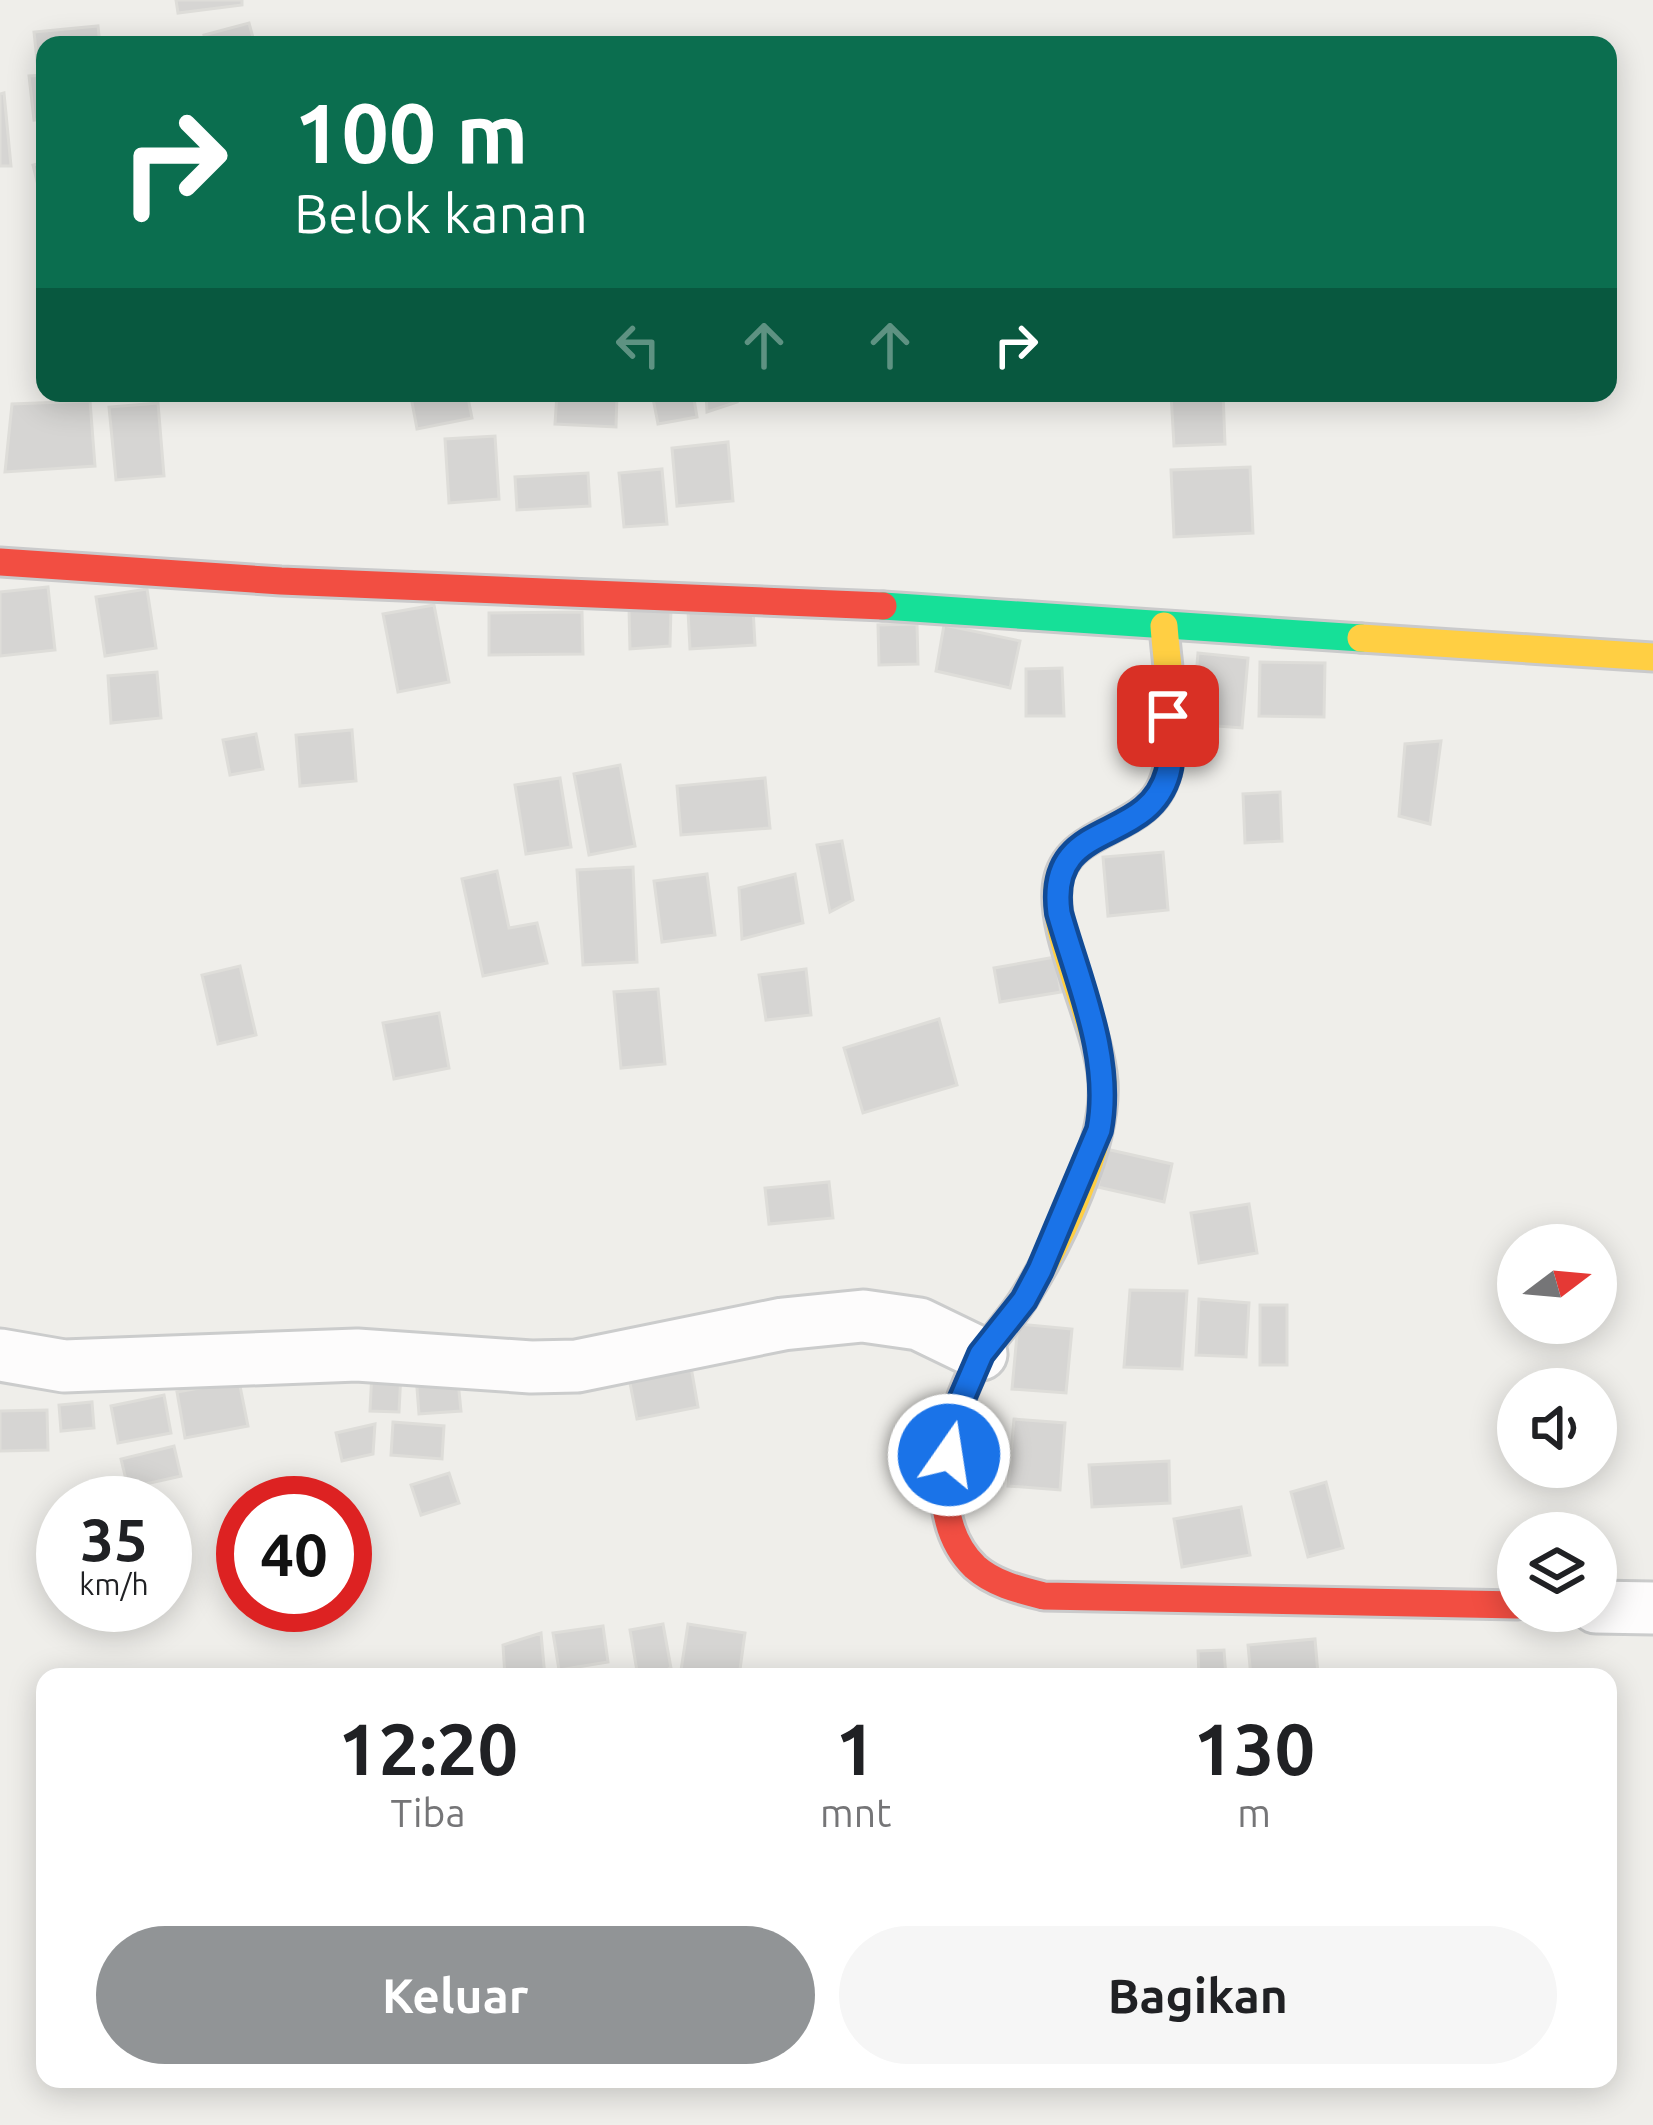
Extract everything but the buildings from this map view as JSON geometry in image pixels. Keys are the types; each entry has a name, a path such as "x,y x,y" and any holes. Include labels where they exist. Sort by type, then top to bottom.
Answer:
{"street":[{"path":"0,562 281,581 839,603 1653,657"},
{"path":"1164,626 1170,760 1162,788 1146,811 1070,853 1056,890 1103,1080 1099,1130 1040,1270 1024,1300 981,1354 953,1419 945,1491 952,1533 971,1563 1004,1586 1044,1596 1497,1605"},
{"path":"0,1355 64,1366 357,1355 577,1366 783,1324 863,1316 920,1324 981,1354"},
{"path":"1617,1607 1653,1608"}],"traffic: fast":[{"path":"883,606 1361,638"}],"traffic: slow":[{"path":"973,1370 1020,1305 1053,1248 1097,1134 1103,1082 1059,922 1059,877 1077,849 1137,814 1160,790 1172,732 1164,626"},
{"path":"1361,638 1653,657"}],"traffic: jam":[{"path":"0,562 281,581 883,606"},
{"path":"973,1370 949,1444 945,1498 959,1547 975,1567 999,1582 1044,1596 1497,1605"}],"route":[{"path":"949,1455 953,1419 981,1354 1024,1300 1040,1270 1099,1130 1103,1080 1059,913 1056,890 1062,868 1070,853 1154,802 1170,760 1168,716"}]}
